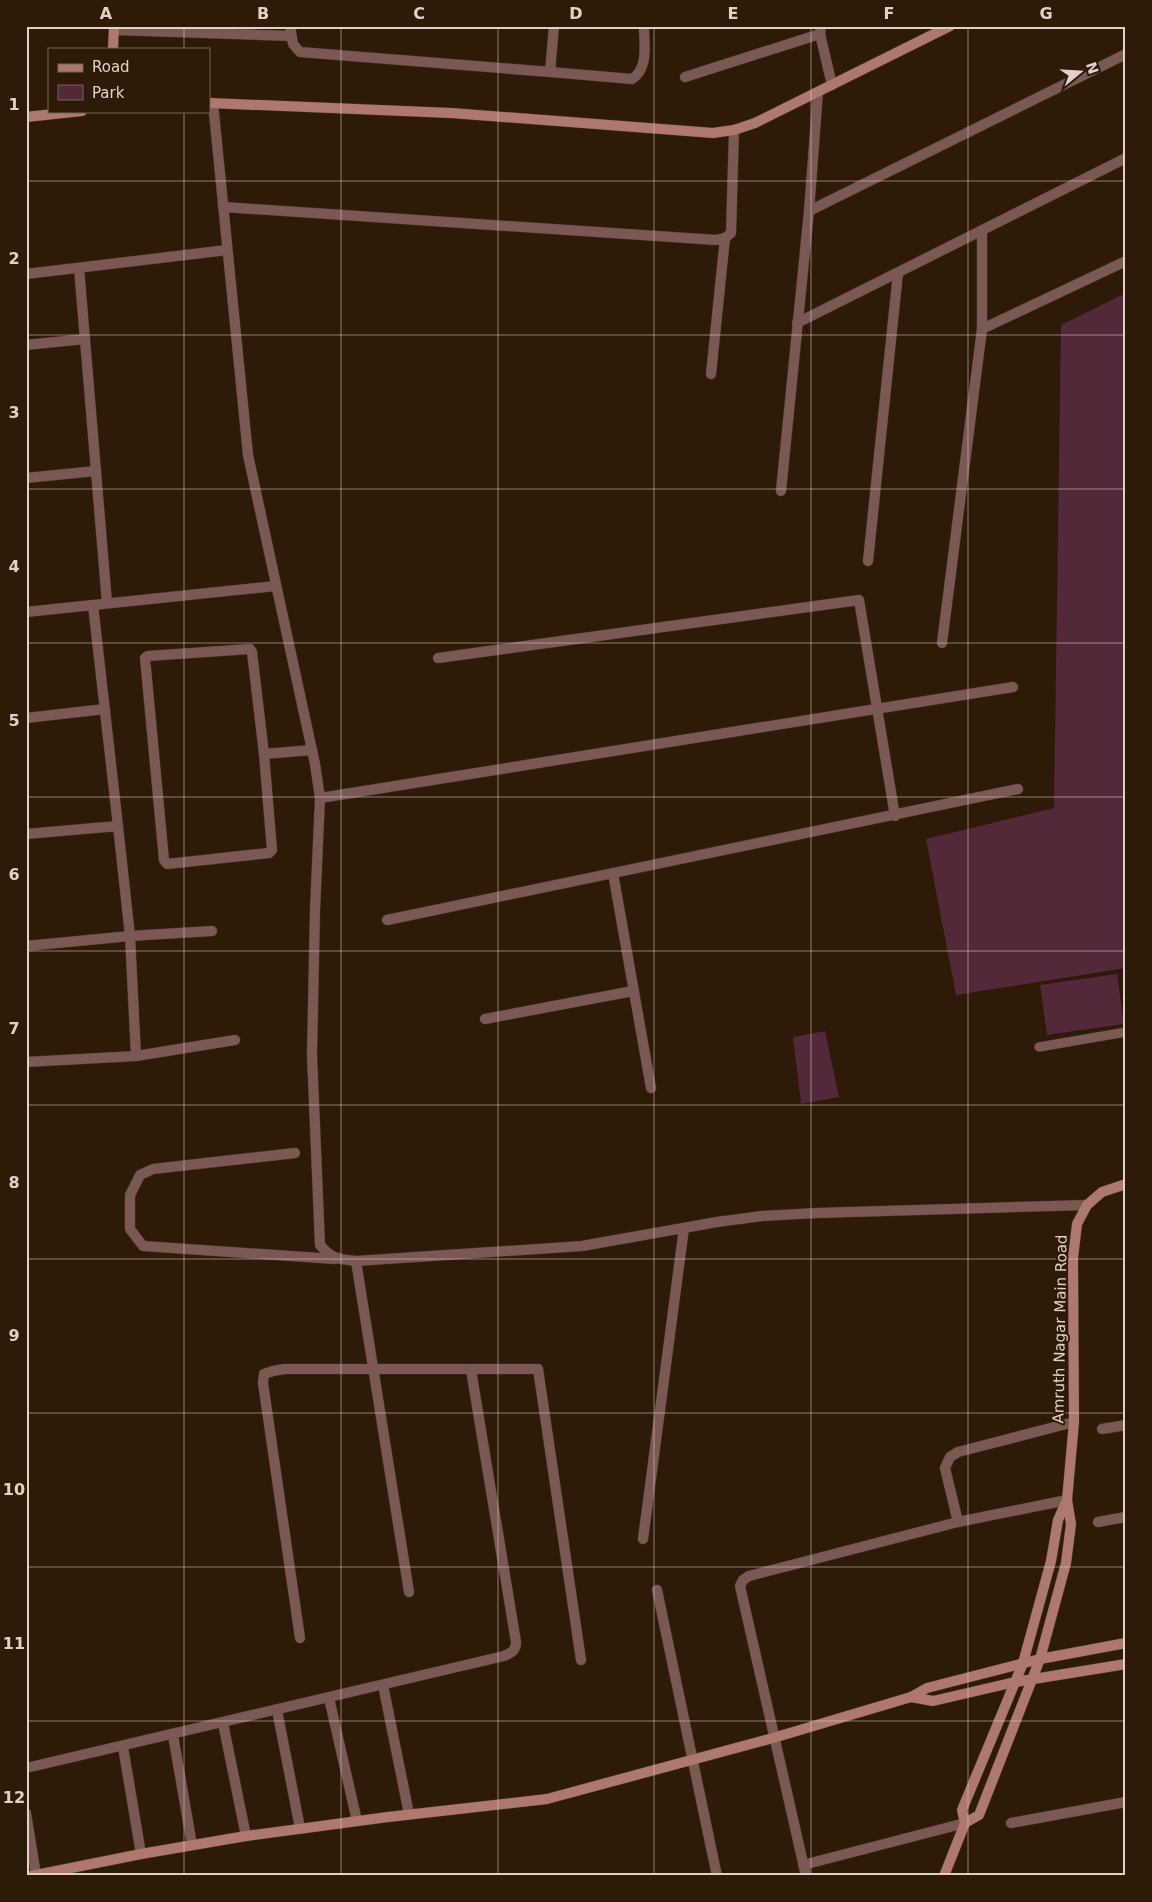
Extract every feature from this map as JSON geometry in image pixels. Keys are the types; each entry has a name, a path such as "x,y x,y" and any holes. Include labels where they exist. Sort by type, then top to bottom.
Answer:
{"street":[{"path":"550,72 554,26"},
{"path":"113,48 114,28 290,31 293,44 300,52 632,79 639,74 643,67 644,26"},
{"path":"336,1259 320,1245 312,1055 315,910 320,798 312,750 248,455 211,103 451,113 713,133 734,130 754,123 950,26"},
{"path":"685,77 820,30 832,85"},
{"path":"810,210 1126,54"},
{"path":"781,491 810,210 818,92"},
{"path":"26,117 73,112"},
{"path":"223,207 716,240 725,238 731,233 734,130"},
{"path":"797,322 1126,158"},
{"path":"942,642 982,329 982,231"},
{"path":"711,374 725,238"},
{"path":"26,274 227,250"},
{"path":"982,329 1126,261"},
{"path":"79,268 107,603"},
{"path":"868,562 898,273"},
{"path":"26,345 85,339"},
{"path":"26,478 96,471"},
{"path":"26,612 276,586"},
{"path":"438,658 860,600 895,816"},
{"path":"94,605 130,936 136,1056"},
{"path":"239,649 251,650 264,754 272,850 270,852 167,864 164,860 163,851 145,658 148,656 239,649"},
{"path":"320,798 1013,687"},
{"path":"26,718 105,709"},
{"path":"264,754 312,750"},
{"path":"387,920 1018,789"},
{"path":"26,834 118,826"},
{"path":"613,873 651,1088"},
{"path":"26,946 130,936 212,931"},
{"path":"486,1019 633,991"},
{"path":"26,1062 136,1056 235,1040"},
{"path":"295,1153 153,1169 140,1176 130,1195 130,1228 143,1246 356,1261 582,1246 762,1216 817,1212 1087,1205"},
{"name":"Amruth Nagar Main Road","path":"944,1876 966,1822 979,1815 1040,1659 1066,1563 1071,1524 1067,1500 1074,1422 1073,1258 1076,1224 1087,1205 1102,1192 1126,1184"},
{"path":"644,1539 684,1228"},
{"path":"356,1261 409,1592"},
{"path":"300,1638 263,1383 264,1374 284,1369 538,1369 581,1660"},
{"path":"26,1768 329,1698 504,1656 513,1652 516,1647 471,1370"},
{"path":"958,1522 944,1468 950,1457 958,1452 1074,1422"},
{"path":"1102,1429 1126,1425"},
{"path":"966,1822 804,1870 740,1586 743,1580 749,1576 958,1522 1067,1500"},
{"name":"Amruth Nagar Main Road","path":"966,1822 962,1810 1023,1663 1049,1570 1058,1520 1067,1500"},
{"path":"1098,1522 1126,1517"},
{"path":"657,1590 717,1876"},
{"path":"26,1813 34,1875 141,1854 300,1828 547,1799 773,1738 911,1697 927,1688 1040,1659 1126,1643"},
{"path":"911,1697 933,1702 1015,1682 1126,1664"},
{"path":"382,1685 409,1814"},
{"path":"329,1698 357,1821"},
{"path":"276,1710 300,1828"},
{"path":"223,1723 246,1836"},
{"path":"173,1735 192,1845"},
{"path":"123,1747 141,1854"},
{"path":"1012,1823 1126,1802"}],"lane":[{"path":"1039,1047 1126,1032"}],"green space":[{"path":"1126,293 1126,968 956,995 926,839 1054,808 1061,325"},
{"path":"1117,974 1124,1024 1047,1035 1040,985"},
{"path":"825,1031 839,1097 801,1104 793,1037"}]}
